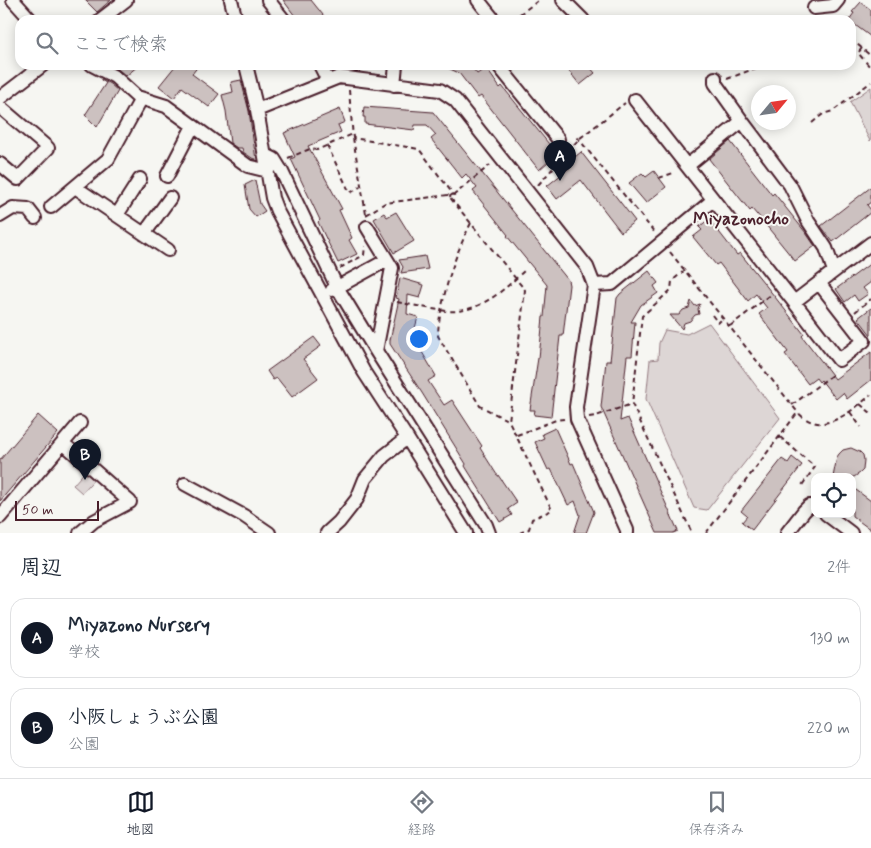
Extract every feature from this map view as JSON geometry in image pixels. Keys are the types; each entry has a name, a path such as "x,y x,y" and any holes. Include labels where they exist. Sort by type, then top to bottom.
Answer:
{"street":[{"path":"106,15 126,0"},
{"path":"231,0 235,15"},
{"path":"268,0 280,15"},
{"path":"478,0 490,15"},
{"path":"563,0 578,15"},
{"path":"814,8 833,6 838,0"},
{"path":"16,1 27,15"},
{"path":"0,98 36,70"},
{"path":"102,70 115,77 137,97 166,106 248,166 272,167 282,172 338,287 376,351 486,525 489,533"},
{"path":"247,70 266,155 272,167 272,198 277,211 364,372 466,533"},
{"path":"322,70 328,81"},
{"path":"394,85 396,70"},
{"path":"502,70 558,139"},
{"path":"257,110 339,77 440,90 455,100 587,267 594,285 576,407 577,419 627,533"},
{"path":"715,81 790,185 808,221 826,248 834,271"},
{"path":"51,207 108,158 141,99"},
{"path":"631,101 687,166 839,360 864,341 819,284"},
{"path":"0,107 48,148 18,179 0,164"},
{"path":"687,166 742,121"},
{"path":"167,176 193,126"},
{"path":"117,215 140,179"},
{"path":"75,187 168,250"},
{"path":"144,234 170,198"},
{"path":"594,285 612,284 713,200"},
{"path":"0,216 13,208 28,209 35,218"},
{"path":"367,227 392,268 376,351"},
{"path":"794,302 871,243"},
{"path":"322,295 387,260"},
{"path":"0,517 80,423"},
{"path":"327,533 339,522 357,499 365,479 384,456 407,438"},
{"path":"63,443 130,502 94,521 80,533"},
{"path":"184,484 244,516 269,533"},
{"path":"787,533 804,511 811,506"},
{"path":"831,518 851,533"}],"path":[{"path":"519,15 540,0"},
{"path":"856,43 871,56"},
{"path":"862,48 858,53 871,68"},
{"path":"715,81 751,70"},
{"path":"348,78 353,138 366,215 385,203 448,195 525,290 510,421 552,510 532,519 529,529 520,533"},
{"path":"812,123 823,114 833,111 871,82"},
{"path":"530,194 578,138 631,101"},
{"path":"272,167 310,149 317,150 353,134"},
{"path":"353,138 419,149 453,194"},
{"path":"578,138 806,420 820,424 834,420 850,412 871,395"},
{"path":"327,145 350,193 361,186"},
{"path":"449,197 454,195 500,157"},
{"path":"659,178 680,171 687,166"},
{"path":"471,223 462,240 450,272 438,324 438,336 480,406 510,421"},
{"path":"331,273 364,255 365,246"},
{"path":"386,300 441,310 473,308 486,302 526,269"},
{"path":"685,270 672,281 671,290 642,316 632,404 692,533"},
{"path":"730,327 782,286"},
{"path":"846,319 871,299"},
{"path":"712,315 718,323 723,318"},
{"path":"792,405 832,375 836,356"},
{"path":"860,404 871,413"},
{"path":"706,533 798,412"},
{"path":"850,412 860,427"},
{"path":"780,437 815,467 800,488"}],"shaded area":[{"path":"871,87 871,140 870,141 850,102"},
{"path":"709,323 780,418 707,510 694,508 646,399 650,360 658,359 659,343 665,330 687,334"},
{"path":"88,468 97,476 82,493 73,485"}],"building":[{"path":"85,0 111,0 97,12"},
{"path":"283,0 311,0 323,15 294,15"},
{"path":"861,2 871,10 871,37 856,26 856,15 853,15 854,13 852,12"},
{"path":"119,70 133,70 126,76"},
{"path":"172,70 195,70 192,74 219,94 209,107 182,87 174,98 159,86"},
{"path":"452,70 474,70 477,74 483,70 487,70 500,88 502,86 553,149 546,156 549,161 539,170 481,96 478,98 459,73"},
{"path":"568,70 592,70 595,73 580,85"},
{"path":"101,79 118,91 97,127 85,115 106,83"},
{"path":"241,80 249,111 256,160 243,152 242,148 237,148 230,143 222,95 233,92 231,82"},
{"path":"364,107 433,112 568,280 563,336 560,336 551,417 534,415 535,410 530,410 539,358 547,285 473,191 477,188 466,174 462,178 431,139 436,135 427,125 415,125 414,130 365,124 365,117 363,117"},
{"path":"340,109 345,122 338,125 341,132 308,146 342,209 339,210 352,238 349,240 357,254 338,263 291,159 295,157 284,133"},
{"path":"730,141 815,246 795,261 757,214 752,209 750,211 709,159"},
{"path":"581,152 635,221 621,232 581,180 557,199 547,186 573,165 570,161"},
{"path":"654,171 666,187 646,203 629,183 642,173 646,177"},
{"path":"255,180 260,204 265,211 256,217 249,209 245,185"},
{"path":"871,187 871,202 867,205 871,212 833,242 821,226"},
{"path":"396,212 414,241 394,253 374,219 384,213 387,217"},
{"path":"709,219 737,255 740,253 771,292 804,334 802,336 835,379 871,352 871,380 847,399 843,393 836,399 821,380 819,382 816,378 808,384 785,354 788,352 759,314 767,308 756,294 748,301 719,263 716,265 693,237 702,230 699,227"},
{"path":"425,256 428,269 401,273 403,267 399,260"},
{"path":"871,263 871,282 863,288 868,294 858,301 854,295 845,302 836,289"},
{"path":"649,271 658,283 654,286 658,293 641,305 631,322 635,322 632,356 627,356 620,421 628,418 678,531 673,533 657,533 601,407 606,361 610,361 617,298"},
{"path":"400,278 424,285 420,298 408,295 407,314 418,317 414,332 415,340 436,376 428,381 444,405 452,400 482,446 480,448 497,475 517,503 508,509 512,515 500,522 465,466 466,464 390,344 399,299 396,298"},
{"path":"691,301 695,306 700,304 699,314 684,323 682,329 670,315 679,315 683,310 689,308"},
{"path":"871,308 871,335 858,318"},
{"path":"314,337 321,346 303,359 318,378 292,397 277,378 273,380 267,371"},
{"path":"38,415 58,433 0,501 0,460"},
{"path":"555,428 571,464 573,463 594,512 586,533 574,533 580,515 575,501 568,505 551,469 548,470 535,442 544,438 542,434"},
{"path":"851,448 863,455 863,470 856,476 856,473 834,473 837,457 843,450"},
{"path":"792,457 802,465 752,530 742,522 747,516 741,511 782,459 788,463"},
{"path":"856,490 871,501 871,530 855,518"}],"place":[{"name":"Miyazono Nursery","path":"560,181"},
{"name":"小阪しょうぶ公園","path":"85,480"}],"district":[{"name":"Miyazonocho","path":"741,218"}]}
